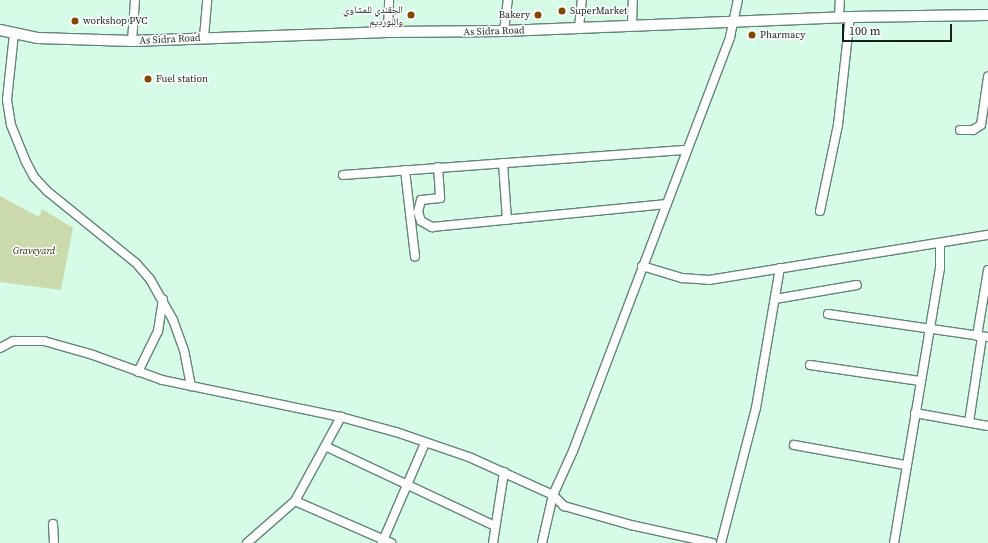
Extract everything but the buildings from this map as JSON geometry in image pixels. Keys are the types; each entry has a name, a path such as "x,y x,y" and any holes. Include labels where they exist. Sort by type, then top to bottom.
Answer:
{"main road":[{"name":"As Sidra Road","path":"0,30 14,34 65,39 132,41 204,37 388,32 504,31 632,24 839,17 988,15"}],"street":[{"path":"132,41 135,0"},
{"path":"204,37 207,0"},
{"path":"388,32 389,0"},
{"path":"504,31 508,0"},
{"path":"579,27 582,0"},
{"path":"632,24 633,0"},
{"path":"542,543 553,495 573,451 642,266 667,204 734,21 738,0"},
{"path":"839,17 840,0"},
{"path":"820,211 838,124 850,17"},
{"path":"14,34 7,100 11,125 31,172 47,191 136,263 163,300 184,350 190,386"},
{"path":"960,130 973,130 981,125 988,77"},
{"path":"343,175 687,150"},
{"path":"503,163 507,220"},
{"path":"438,167 440,198 421,200 419,218 424,224 432,228 667,204"},
{"path":"405,170 415,256"},
{"path":"642,266 695,280 988,235"},
{"path":"894,543 905,465 940,268 940,243"},
{"path":"721,543 756,408 780,268"},
{"path":"969,422 982,337 988,270"},
{"path":"775,299 857,285"},
{"path":"138,372 158,330 163,300"},
{"path":"828,314 982,337"},
{"path":"0,348 13,341 44,342 93,355 138,372 190,386 341,417 425,443 504,472 553,495 564,506 578,511 712,543"},
{"path":"810,365 920,381"},
{"path":"915,413 988,426"},
{"path":"247,543 295,501 327,447 341,417"},
{"path":"295,501 386,542 425,443"},
{"path":"794,445 905,465"},
{"path":"327,447 495,526"},
{"path":"493,543 504,472"},
{"path":"53,524 54,543"}],"green space":[{"name":"Graveyard","path":"0,196 39,217 42,209 73,228 61,290 0,282"}],"place":[{"name":"SuperMarket","path":"562,11"},
{"name":"الجقندي للمشاوي والبورديم","path":"411,15"},
{"name":"Bakery","path":"538,15"},
{"name":"workshop PVC","path":"75,21"},
{"name":"Pharmacy","path":"752,35"},
{"name":"Fuel station","path":"148,79"}]}
